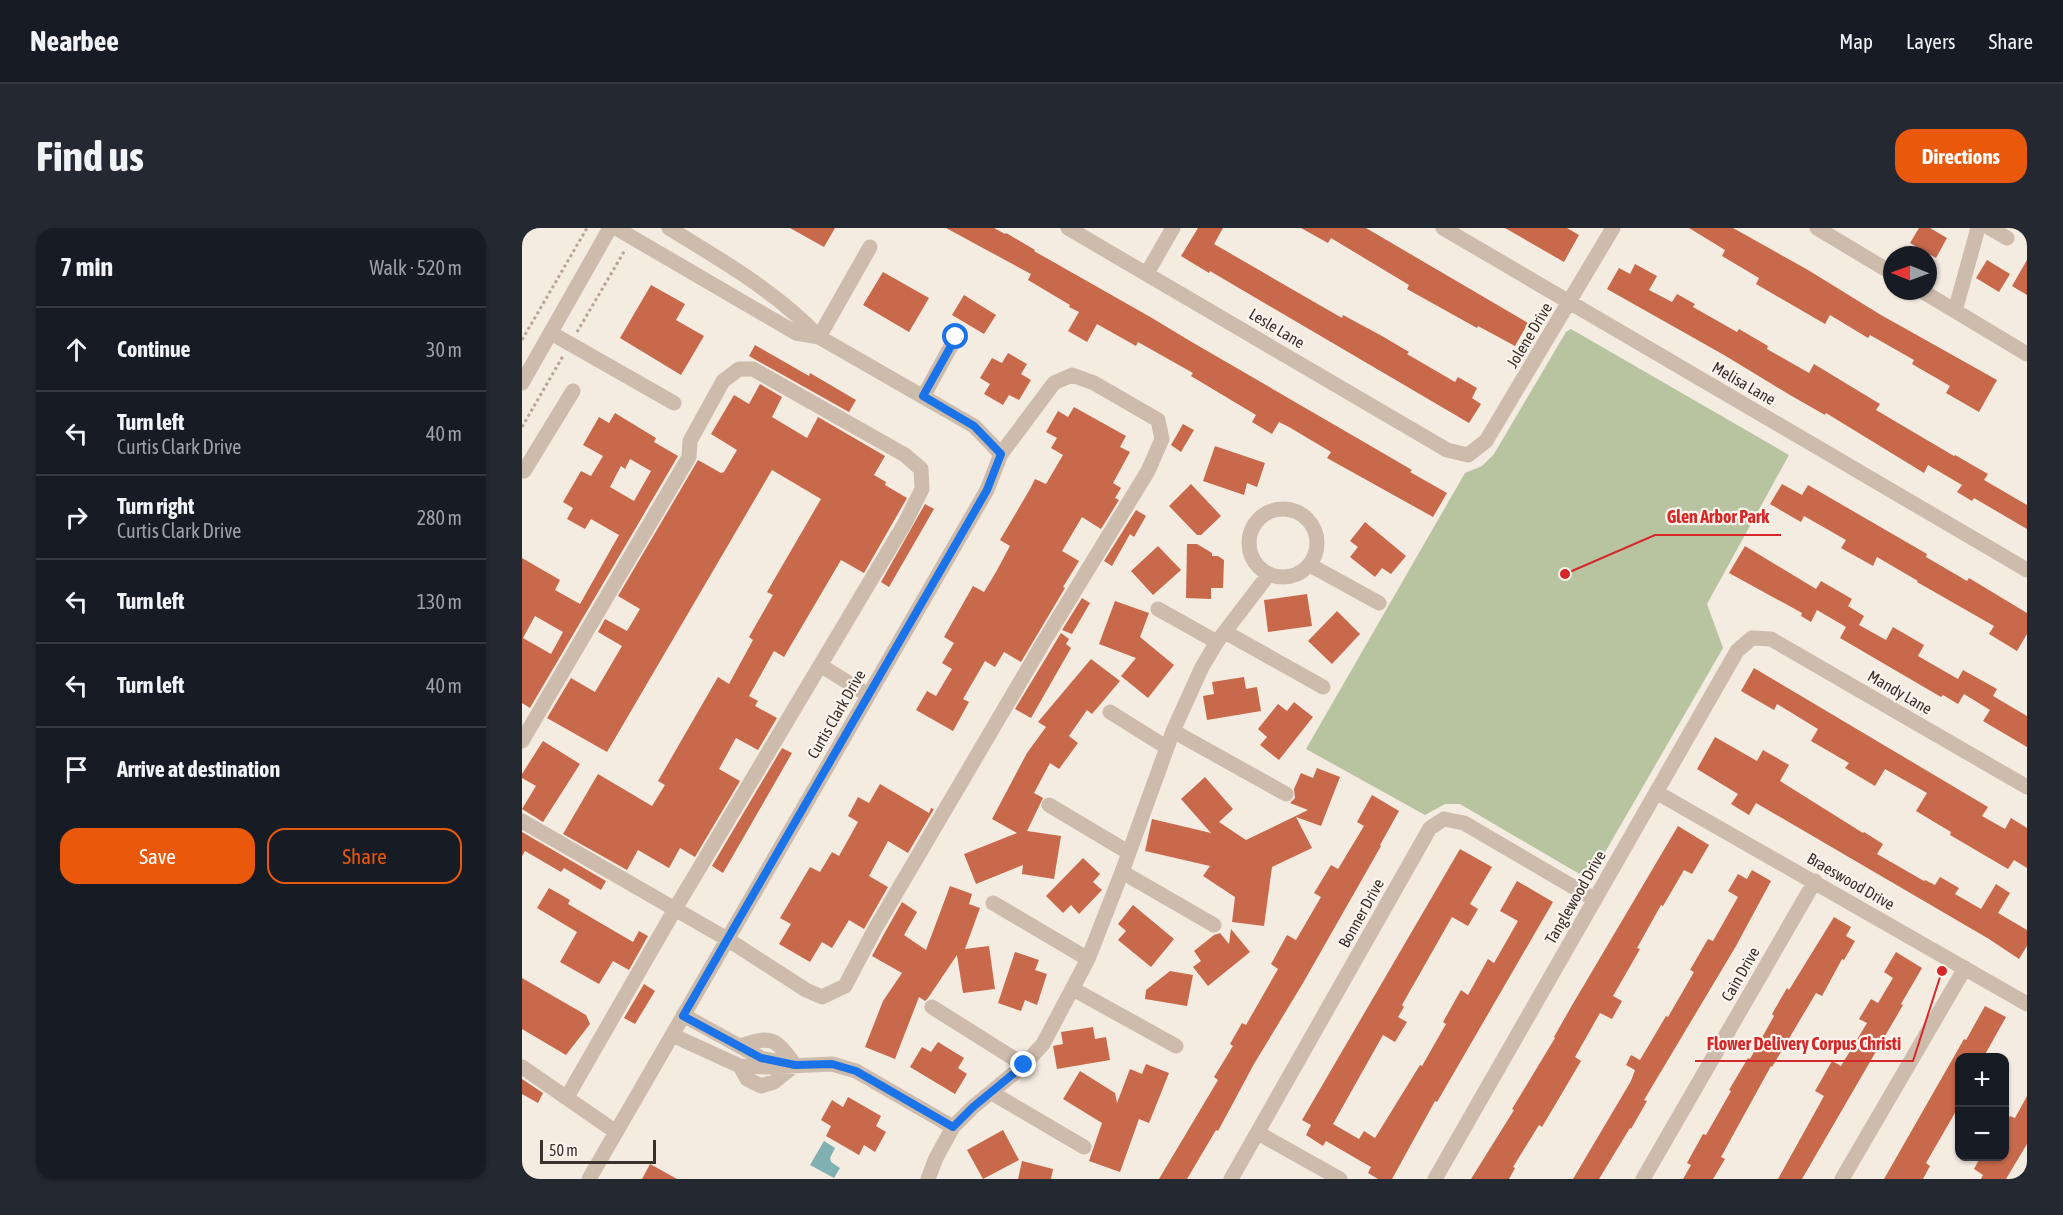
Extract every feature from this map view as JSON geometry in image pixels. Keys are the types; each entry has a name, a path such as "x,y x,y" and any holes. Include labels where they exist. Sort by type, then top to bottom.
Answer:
{"street":[{"path":"522,383 610,228"},
{"path":"615,228 796,333 819,337"},
{"path":"669,228 734,269 804,321 819,337 974,426 1001,454"},
{"name":"Lesle Lane","path":"1068,228 1447,450 1468,455"},
{"path":"1147,273 1173,228"},
{"name":"Melisa Lane","path":"1443,228 2027,570"},
{"name":"Jolene Drive","path":"1468,455 1486,441 1613,228"},
{"path":"1817,228 1883,268"},
{"path":"1955,311 1978,228"},
{"path":"1990,228 2007,238"},
{"path":"819,337 870,247"},
{"path":"1937,300 2027,354"},
{"path":"550,333 674,403"},
{"path":"923,396 956,337"},
{"path":"522,741 689,457 690,441 723,381 739,369 753,369 905,455 921,469 922,489 909,515 675,909 567,1097"},
{"name":"Curtis Clark Drive","path":"589,1179 727,939 987,490 1001,454 1054,383 1072,375 1095,383 1158,420 1162,439 1148,471 1043,643 875,929 845,986 822,997 806,990 727,939"},
{"path":"523,472 573,391"},
{"path":"1280,508 1300,513 1314,527 1317,537 1315,556 1310,565 1295,575 1286,577 1269,574 1254,561 1250,552 1249,542 1255,523 1262,516 1280,508"},
{"path":"1310,565 1378,603"},
{"path":"928,1179 936,1158 953,1127 973,1107 1024,1065 1043,1044 1088,959 1122,872 1166,747 1202,667 1221,637 1269,574"},
{"path":"1158,609 1323,687"},
{"name":"Mandy Lane","path":"1752,638 1772,639 2027,787"},
{"name":"Tanglewood Drive","path":"1435,1179 1737,651 1752,638"},
{"path":"820,665 868,695"},
{"path":"1110,712 1166,747"},
{"path":"1173,731 1286,794"},
{"name":"Braeswood Drive","path":"1656,792 1815,880 2027,1004"},
{"path":"1049,805 1128,852"},
{"name":"Bonner Drive","path":"1231,1179 1430,828 1444,819 1464,823 1594,899"},
{"path":"522,821 727,939"},
{"path":"1122,872 1214,925"},
{"name":"Cain Drive","path":"1642,1179 1815,880"},
{"path":"993,903 1088,959"},
{"path":"1842,1179 1965,968"},
{"path":"1073,989 1176,1046"},
{"path":"932,1007 1024,1065"},
{"path":"683,1016 740,1046 758,1040 771,1040 780,1045 795,1065"},
{"path":"672,1035 740,1066 747,1078 761,1086 774,1082 795,1065 832,1064 856,1071 953,1127"},
{"path":"522,1067 616,1132"},
{"path":"992,1093 1084,1147"},
{"path":"1258,1133 1340,1179"}],"path":[{"path":"522,340 587,228"},
{"path":"522,427 632,238"}],"green space":[{"path":"1571,329 1789,455 1707,604 1723,648 1593,873 1583,876 1460,804 1445,804 1425,815 1306,749 1465,473 1482,466 1494,454 1566,332"}],"water":[{"path":"824,1141 835,1148 830,1158 831,1162 840,1168 834,1178 810,1165"}],"building":[{"path":"790,228 835,228 824,247"},
{"path":"946,228 994,228 1006,233 1412,470 1410,472 1447,493 1433,517 1327,458 1331,452 1289,427 1279,422 1272,434 1252,422 1256,415 1191,376 1193,373 1138,342 1136,346 1097,324 1087,342 1068,331 1079,312 1028,280 1031,274"},
{"path":"1198,228 1223,228 1214,244 1342,318 1343,315 1382,336 1409,352 1407,354 1455,382 1458,377 1477,388 1472,398 1481,404 1469,423 1181,256"},
{"path":"1301,228 1366,228 1528,323 1515,346 1478,326 1477,328 1407,289 1409,285 1331,238 1328,243"},
{"path":"1505,228 1567,228 1579,235 1564,262"},
{"path":"1689,228 1733,228 1997,380 1979,412 1946,393 1950,386 1912,364 1914,360 1870,335 1868,338 1830,315 1825,324 1756,284 1759,278 1722,256 1725,250"},
{"path":"1919,228 1930,228 1947,238 1937,256 1937,246 1915,246 1910,243"},
{"path":"1987,260 2010,274 1999,292 1976,278"},
{"path":"2027,260 2027,295 2012,286"},
{"path":"1635,264 1657,276 1649,290 1672,302 1677,294 1695,304 1693,307 1737,332 1739,329 1768,346 1767,349 1809,373 1814,364 1880,404 1876,410 1988,474 1984,480 2027,505 2027,529 1974,498 1972,501 1957,492 1962,485 1928,465 1924,473 1826,413 1825,415 1607,289 1619,268 1630,274"},
{"path":"883,272 929,298 909,332 863,305"},
{"path":"651,285 685,304 676,320 704,336 681,375 620,338"},
{"path":"964,295 996,315 984,334 952,315"},
{"path":"755,345 856,400 849,412 749,356"},
{"path":"1008,353 1027,364 1021,374 1031,380 1019,400 1009,395 1003,405 984,394 990,384 980,378 992,358 1002,363"},
{"path":"760,384 782,397 772,417 807,438 818,417 885,456 874,475 886,482 885,485 907,498 864,573 841,560 784,657 774,651 749,696 758,701 755,706 777,718 758,750 736,738 719,769 740,781 695,857 680,848 669,868 638,850 627,870 563,834 598,774 652,806 665,785 658,781 718,677 729,684 753,640 749,637 773,595 767,592 821,499 772,470 607,752 547,718 571,678 595,692 622,646 598,632 605,619 627,631 640,609 618,596 698,460 721,473 724,472 737,450 711,434 734,395 749,404"},
{"path":"1074,407 1126,436 1120,447 1130,452 1113,483 1121,488 1115,498 1119,500 1101,529 1082,517 1062,551 1079,561 1021,662 1004,652 995,667 985,661 963,699 969,702 953,731 916,710 927,691 936,696 952,669 942,663 954,643 944,637 973,586 984,592 1010,546 1000,540 1035,479 1046,484 1063,455 1051,448 1057,438 1046,432 1058,411 1068,417"},
{"path":"615,413 656,438 654,442 678,456 530,708 522,703 522,558 560,580 555,590 580,604 619,535 591,519 585,529 567,519 573,508 563,502 581,471 591,476 603,456 583,445 599,417 609,423","holes":["630,459 651,471 634,501 610,487 621,466 625,469","535,616 563,632 551,654 523,638"]},
{"path":"1183,424 1194,430 1181,452 1171,445"},
{"path":"1215,446 1265,463 1257,487 1247,483 1244,495 1203,481"},
{"path":"1191,484 1221,516 1201,535 1197,535 1169,506"},
{"path":"1782,484 1802,495 1808,485 1927,554 1926,557 1967,581 1969,578 2027,613 2027,634 2017,651 1989,634 1994,626 1877,557 1873,566 1841,548 1846,540 1804,516 1801,522 1770,504"},
{"path":"925,504 934,509 889,587 881,582"},
{"path":"1136,510 1146,516 1134,537 1130,534 1112,566 1104,561"},
{"path":"1365,522 1406,556 1391,574 1382,568 1375,577 1350,557 1358,547 1350,541"},
{"path":"1187,544 1197,544 1212,553 1212,556 1218,556 1224,560 1223,588 1211,588 1211,599 1186,598"},
{"path":"1158,546 1181,570 1153,595 1131,571"},
{"path":"1745,546 1816,589 1821,581 1852,599 1848,606 1864,616 1859,625 1886,640 1893,627 1924,645 1918,656 1958,679 1963,670 1997,689 1993,696 2027,716 2027,747 1983,721 1990,710 1964,694 1958,704 1943,695 1941,697 1840,638 1846,627 1817,610 1811,622 1801,616 1802,613 1729,573"},
{"path":"1307,594 1312,626 1268,632 1264,600"},
{"path":"1082,598 1090,603 1072,634 1062,630"},
{"path":"1115,601 1149,613 1140,637 1174,665 1148,698 1121,676 1136,658 1099,644"},
{"path":"1337,611 1360,634 1332,664 1308,641"},
{"path":"1061,633 1069,639 1066,644 1071,648 1031,718 1015,709"},
{"path":"1091,659 1120,681 1092,714 1087,710 1069,736 1078,743 1059,769 1050,763 1034,793 1043,798 1027,831 1061,836 1054,879 1022,874 1023,865 976,884 964,854 1017,833 992,819 1027,753 1046,727 1038,722"},
{"path":"1754,668 1988,807 1982,816 2005,829 2011,818 2027,828 2027,868 2014,860 2008,869 1950,835 1951,832 1916,811 1927,793 1885,769 1875,786 1845,768 1849,763 1811,741 1818,729 1777,704 1774,710 1741,691"},
{"path":"1244,677 1246,689 1257,687 1261,711 1207,720 1203,696 1214,694 1212,682"},
{"path":"1294,702 1313,717 1279,760 1260,745 1267,737 1258,729 1278,704 1287,711"},
{"path":"1715,737 1757,761 1763,750 1789,765 1780,781 1883,844 1877,854 1924,881 1935,885 1940,877 1959,888 1955,894 1981,909 1996,884 2010,893 1998,913 2027,930 2027,946 2019,959 1989,939 1756,803 1749,815 1731,804 1738,794 1697,769"},
{"path":"543,741 580,764 543,822 522,809 536,786 522,778 522,774"},
{"path":"782,748 792,753 723,873 712,866"},
{"path":"1317,768 1340,777 1321,826 1296,817 1312,848 1272,867 1264,926 1232,922 1235,897 1203,876 1210,866 1145,851 1152,819 1211,833 1181,799 1205,777 1233,809 1219,822 1246,840 1308,810 1290,803 1295,798 1294,789 1301,773 1313,778"},
{"path":"880,784 929,813 931,808 934,809 908,853 888,841 869,876 888,887 864,929 849,920 832,948 822,942 810,962 779,944 791,924 780,918 810,867 820,872 832,852 839,856 858,822 848,816 858,797 869,803"},
{"path":"1372,795 1399,811 1381,846 1254,1064 1218,1131 1216,1130 1187,1179 1159,1179 1218,1080 1214,1077 1233,1046 1230,1044 1242,1023 1246,1025 1278,969 1271,964 1287,935 1296,940 1321,897 1314,893 1331,865 1338,869 1364,826 1357,822"},
{"path":"1678,826 1709,845 1692,874 1684,870 1637,948 1640,949 1613,996 1622,1001 1612,1019 1600,1013 1575,1057 1581,1061 1542,1127 1539,1125 1513,1167 1515,1168 1509,1179 1471,1179 1514,1110 1512,1109"},
{"path":"522,832 606,881 601,890 564,868 561,872 525,851 522,856"},
{"path":"1460,849 1492,867 1470,904 1478,909 1468,926 1452,917 1402,1005 1404,1007 1398,1017 1407,1022 1395,1042 1383,1035 1333,1124 1359,1139 1364,1131 1375,1138 1420,1065 1422,1066 1446,1024 1443,1022 1461,990 1468,995 1488,959 1494,963 1518,921 1500,911 1517,881 1553,902 1437,1102 1435,1101 1392,1179 1378,1179 1368,1173 1371,1167 1326,1141 1323,1146 1306,1135 1311,1125 1302,1120"},
{"path":"1083,858 1100,874 1093,882 1102,890 1079,914 1071,905 1063,913 1046,896"},
{"path":"1752,870 1771,881 1736,946 1644,1100 1647,1101 1631,1129 1599,1179 1573,1179 1631,1081 1635,1070 1626,1065 1631,1055 1640,1060 1694,972 1690,970 1708,939 1713,941 1738,897 1728,891 1738,874 1747,879"},
{"path":"950,886 972,894 969,904 980,908 965,949 989,946 995,989 963,993 957,955 928,998 925,1001 919,997 895,1059 865,1047 883,1001 902,973 872,956 902,902 917,912 904,935 926,950"},
{"path":"549,888 570,900 568,904 633,942 639,931 648,936 629,970 613,961 599,984 560,962 577,932 537,908"},
{"path":"1133,905 1174,939 1151,967 1118,940 1126,931 1118,924"},
{"path":"1834,917 1851,927 1846,936 1855,941 1844,960 1842,959 1822,996 1816,993 1771,1066 1721,1157 1725,1159 1713,1179 1683,1179 1691,1165 1687,1163 1703,1134 1706,1135 1748,1058 1750,1059 1774,1016 1772,1014"},
{"path":"1231,929 1250,952 1208,986 1193,967 1201,961 1194,951 1220,933 1229,944"},
{"path":"1015,952 1039,960 1035,970 1047,974 1037,1005 1025,1000 1021,1011 998,1003"},
{"path":"1896,952 1922,968 1901,1004 1903,1005 1802,1179 1778,1179 1824,1096 1815,1091 1832,1061 1841,1066 1867,1023 1859,1019 1871,999 1878,1003 1893,978 1884,972"},
{"path":"1170,971 1193,975 1187,1006 1145,999 1146,990"},
{"path":"522,978 586,1015 590,1024 566,1055 522,1029"},
{"path":"644,984 655,991 635,1024 624,1018"},
{"path":"1985,1006 2006,1017 1986,1053 1956,1053 1964,1039 1966,1040"},
{"path":"1093,1027 1095,1039 1106,1037 1110,1060 1057,1069 1053,1046 1063,1044 1061,1032"},
{"path":"938,1042 964,1058 958,1068 967,1074 955,1094 910,1067 922,1047 931,1052"},
{"path":"1955,1055 1955,1113 1926,1163 1930,1166 1923,1179 1884,1179"},
{"path":"1146,1064 1169,1073 1149,1123 1139,1119 1120,1172 1089,1161 1102,1123 1063,1099 1080,1071 1115,1093 1117,1103 1130,1069 1142,1074"},
{"path":"522,1079 543,1093 538,1103 522,1094"},
{"path":"2027,1096 2027,1144 2006,1179 1981,1179 1983,1175 1974,1169 1978,1161 2009,1161 2009,1118 2015,1118"},
{"path":"848,1097 881,1116 876,1126 886,1132 875,1152 864,1145 859,1155 826,1136 831,1126 821,1120 832,1100 843,1107"},
{"path":"1003,1130 1019,1160 983,1179 967,1150"},
{"path":"1022,1161 1053,1169 1051,1179 1018,1179"},
{"path":"650,1164 677,1179 642,1179"}],"place":[{"name":"Glen Arbor Park","path":"1565,574"},
{"name":"Flower Delivery Corpus Christi","path":"1942,971"}],"route":[{"path":"956,337 923,396 974,426 1001,454 987,490 683,1016 761,1058 795,1065 832,1064 856,1071 953,1127 973,1107 1024,1065"}]}
